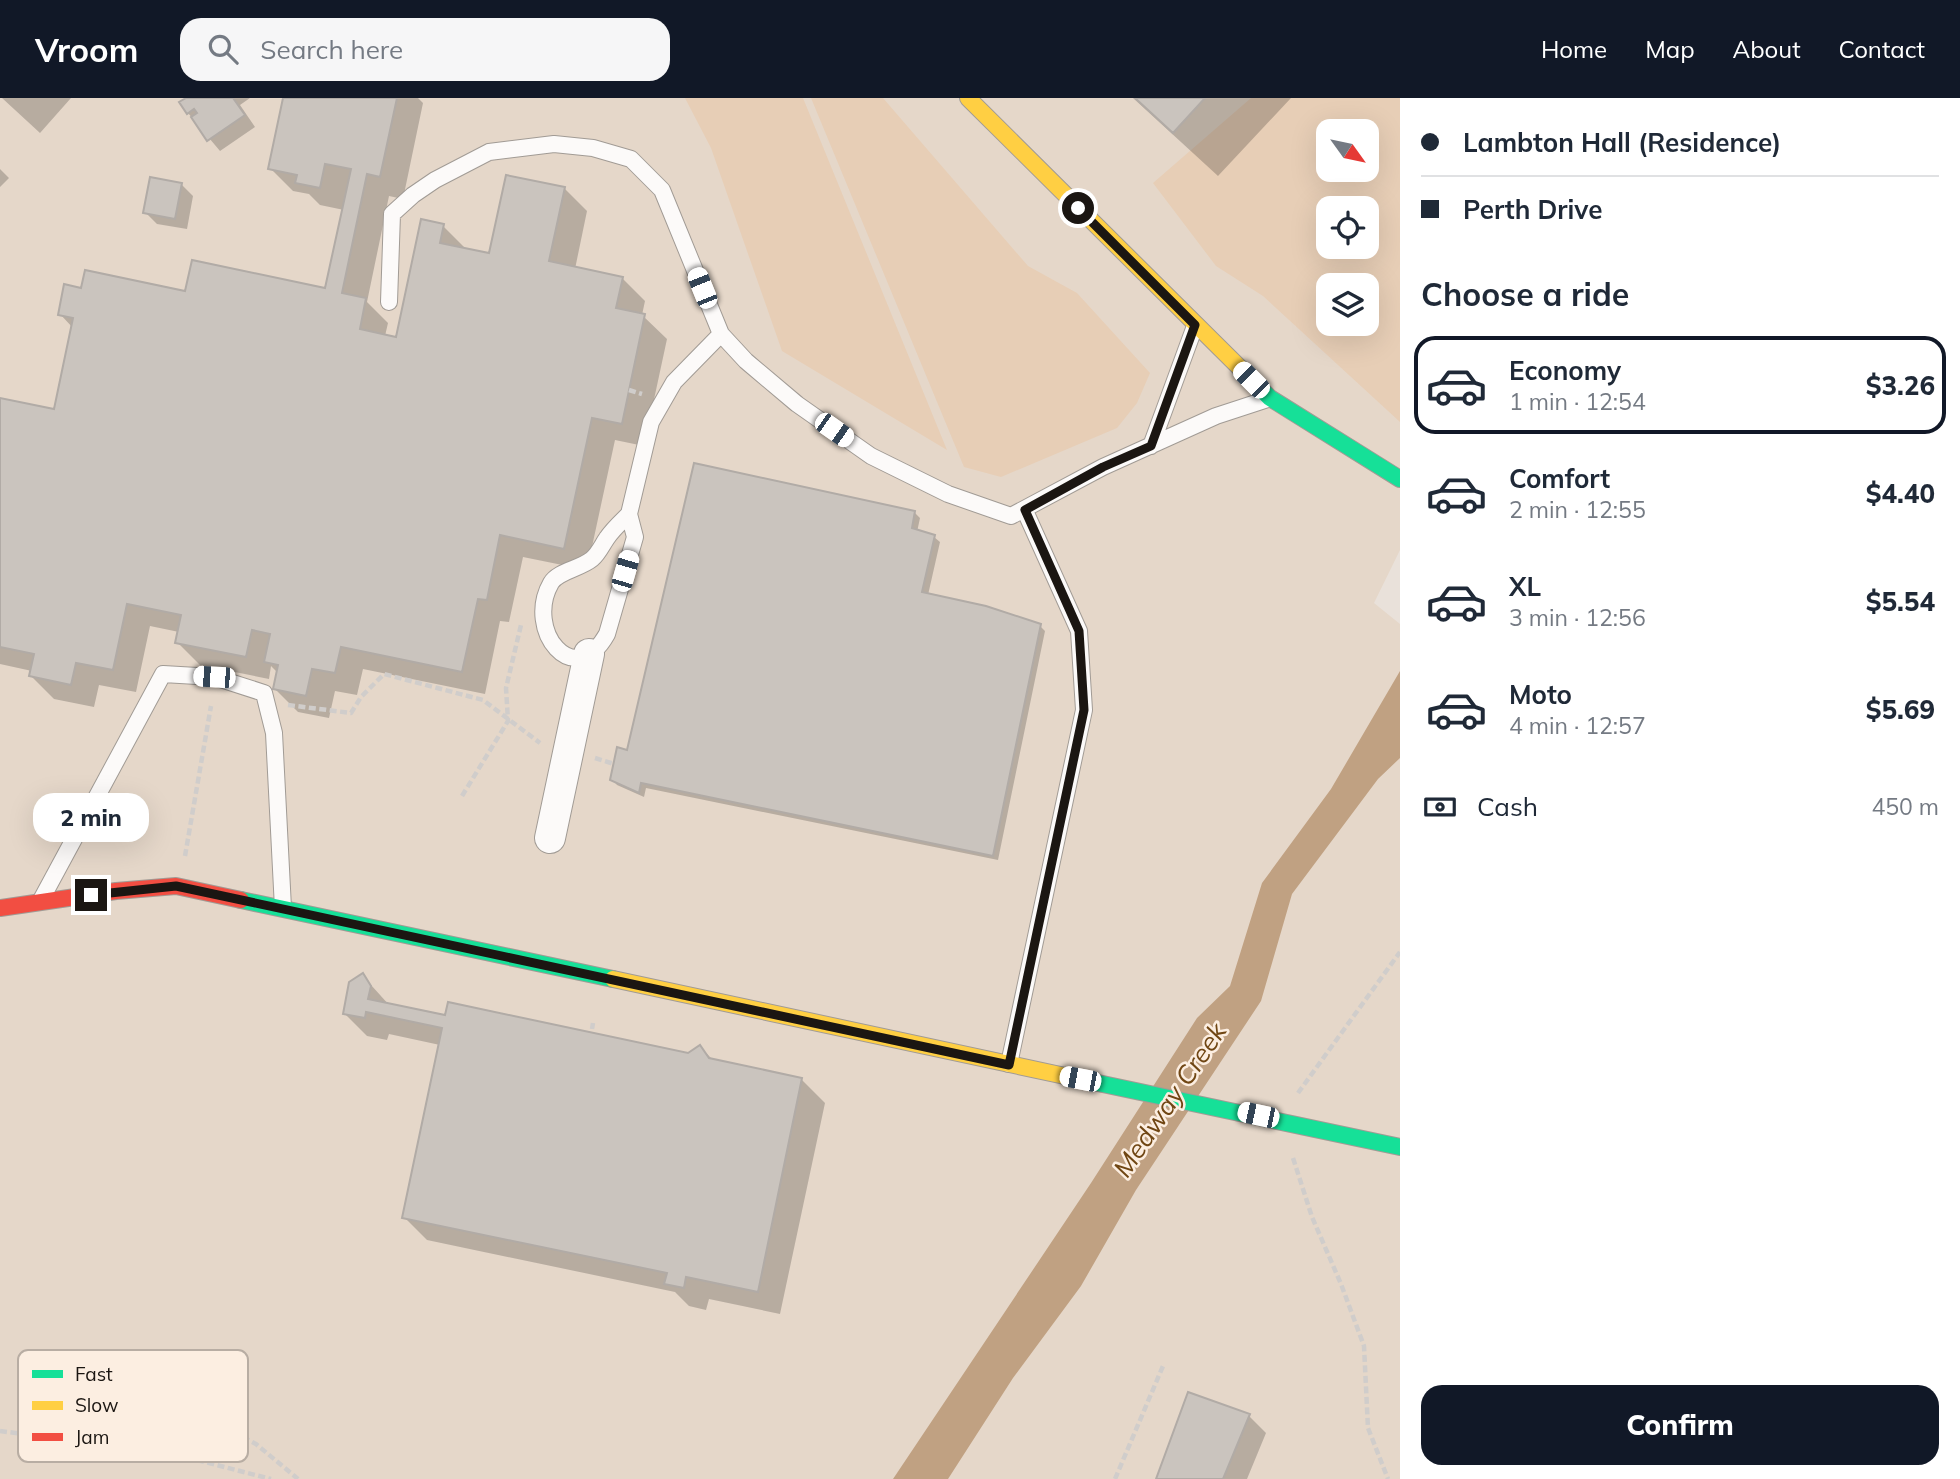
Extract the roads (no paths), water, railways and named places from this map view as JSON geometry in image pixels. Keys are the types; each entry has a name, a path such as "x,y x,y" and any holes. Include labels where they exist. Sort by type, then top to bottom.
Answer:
{"street":[{"path":"968,98 1269,398 1400,479"},
{"path":"550,838 589,654"},
{"path":"0,908 176,886 1400,1147"}],"lane":[{"path":"389,302 392,214 413,195 435,180 489,152 554,144 593,148 631,159 662,190 721,334 746,361 797,404 871,456 948,494 1011,516 1103,467 1216,416 1269,398"},
{"path":"1151,446 1195,325"},
{"path":"629,514 591,560 557,576 551,583 543,611 544,628 553,648 563,656 576,658 589,654 600,646 607,634 635,537 629,514 651,422 674,382 721,334"},
{"path":"1009,1065 1084,710 1079,631 1025,510"},
{"path":"40,902 163,674 214,677 264,693 274,733 283,910"}],"water":[{"name":"Medway Creek","path":"1400,671 1400,758 1378,779 1292,894 1261,1001 1136,1190 1081,1286 1013,1378 948,1479 893,1479 1091,1183 1197,1018 1230,986 1262,883 1331,789"}]}
